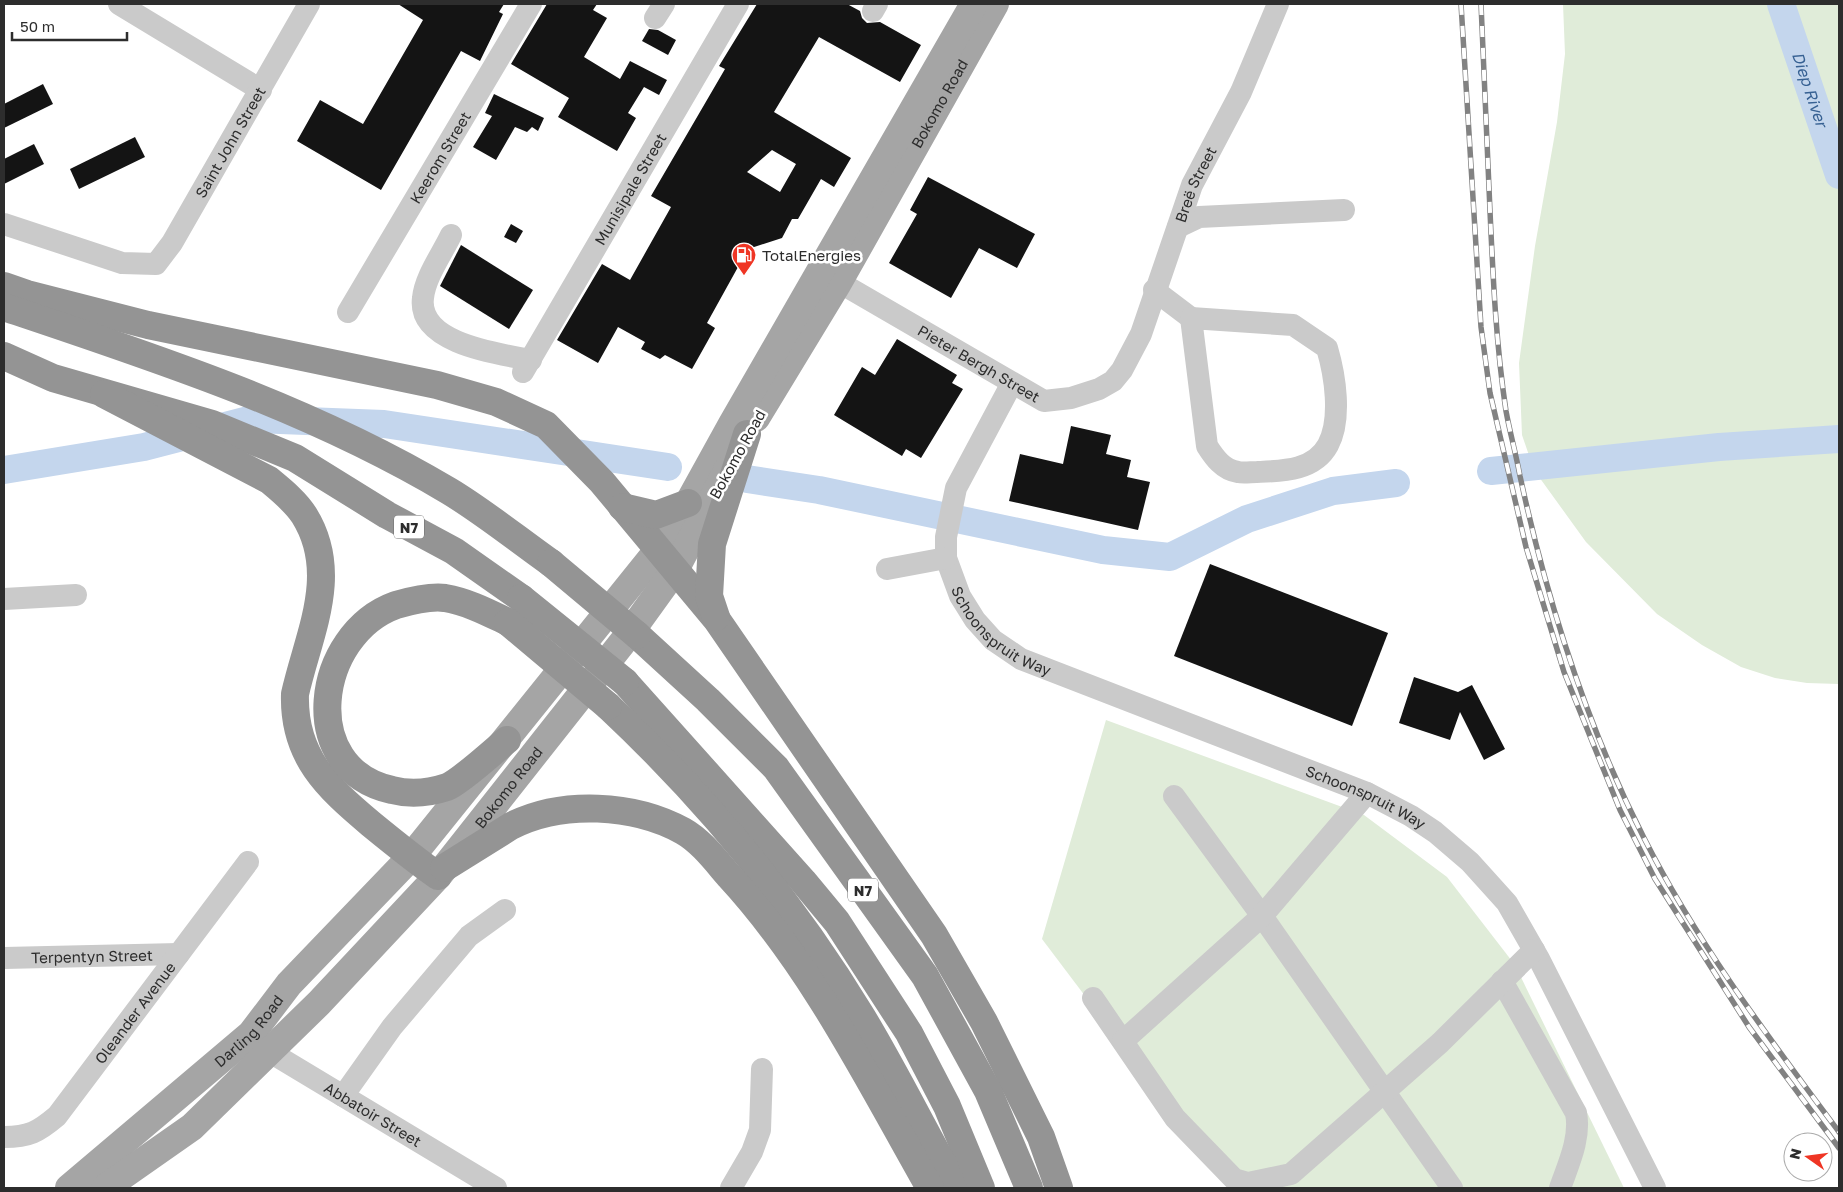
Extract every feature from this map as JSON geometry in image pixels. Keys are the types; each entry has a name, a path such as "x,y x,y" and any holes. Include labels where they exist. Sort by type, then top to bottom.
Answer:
{"highway":[{"path":"4,286 27,294 148,325 436,386 496,402 546,424 602,482 718,620 934,935 984,1022 1041,1137 1059,1188"},
{"name":"N7","path":"4,306 221,382 356,441 450,492 551,563 637,635 708,700 776,768 925,976 988,1091 1029,1188"},
{"name":"N7","path":"4,356 53,378 212,424 295,458 386,515 454,551 521,598 626,682 837,922 909,1033 947,1106 981,1188"},
{"path":"104,394 269,480 288,497 304,516 315,542 321,564 321,595 295,694 294,709 301,740 315,770 334,793 411,857 441,872 511,826 523,820 552,812 588,809 627,812 652,818 684,832 711,856 774,927 862,1069 930,1188"},
{"path":"718,620 709,596 712,544 747,434"},
{"path":"622,507 656,515 688,503"},
{"path":"507,740 449,786 410,794 374,786 353,771 339,754 330,731 326,705 329,686 342,648 362,626 380,611 408,601 442,598 473,605 508,622 608,706 654,750 731,836 802,926 862,1017 942,1164 953,1188"}],"main road":[{"name":"Bokomo Road","path":"441,872 626,638 666,560 747,434 974,4"},
{"name":"Bokomo Road","path":"411,857 507,740 666,560 688,503 829,277 995,4"},
{"name":"Darling Road","path":"105,1188 192,1127 261,1043 289,984 411,857"},
{"name":"Darling Road","path":"69,1188 261,1043 441,872"}],"street":[{"path":"119,4 261,90"},
{"name":"Saint John Street","path":"4,224 122,263 156,264 172,243 309,4"},
{"name":"Keerom Street","path":"348,312 531,4"},
{"name":"Munisipale Street","path":"451,235 423,298 424,312 429,324 471,348 527,366 738,4"},
{"name":"Breë Street","path":"1122,370 1141,334 1154,290 1192,185 1242,92 1278,4"},
{"path":"1178,226 1199,217 1344,210"},
{"name":"Pieter Bergh Street","path":"829,277 1044,401 1071,398 1098,389 1113,381 1122,370"},
{"path":"1154,290 1191,318 1293,324 1327,348 1334,374 1336,411 1328,445 1314,462 1286,471 1237,472 1217,462 1207,446 1191,318"},
{"path":"887,569 946,548 956,488 1012,384"},
{"name":"Schoonspruit Way","path":"946,548 960,596 975,620 993,640 1021,659 1367,793 1419,822 1470,862 1507,903 1534,950 1655,1188"},
{"path":"4,598 76,595"},
{"path":"1123,1041 1262,916 1367,793"},
{"path":"1174,796 1262,916 1452,1188"},
{"name":"Oleander Avenue","path":"4,1137 18,1137 37,1132 57,1116 248,862"},
{"path":"343,1096 392,1027 470,936 505,910"},
{"path":"1094,998 1175,1118 1241,1184 1291,1174 1440,1044 1534,950"},
{"name":"Terpentyn Street","path":"4,958 179,954"},
{"path":"1502,981 1576,1113 1578,1125 1570,1159 1560,1188"},
{"name":"Abbatoir Street","path":"261,1043 489,1186"},
{"path":"737,1186 760,1130 762,1069"}],"green space":[{"path":"1563,4 1839,4 1839,684 1807,683 1775,678 1741,667 1702,645 1657,614 1586,542 1534,470 1522,435 1519,363 1535,246 1557,122 1565,54"},
{"path":"1106,720 1364,815 1447,877 1515,965 1624,1188 1230,1188 1042,939"}],"building":[{"path":"398,4 504,4 499,12 503,14 480,61 461,51 381,190 297,141 320,100 363,124 423,20"},
{"path":"547,4 597,4 593,10 607,18 584,57 620,79 630,61 667,80 659,95 644,87 628,113 636,118 617,151 558,117 569,98 511,64"},
{"path":"757,4 847,4 860,11 862,18 867,23 880,22 921,45 900,82 819,37 774,112 851,158 834,187 821,179 798,219 792,219 782,238 748,249 707,323 715,328 692,369 665,355 660,359 641,349 645,342 618,327 598,363 557,340 602,264 630,280 671,207 651,196 725,69 719,66","holes":["772,150 796,164 780,192 747,172"]},
{"path":"649,29 658,30 676,40 668,55 642,41"},
{"path":"43,84 53,104 4,128 4,104"},
{"path":"494,94 544,118 538,131 532,127 527,132 515,127 496,160 473,147 492,116 485,113"},
{"path":"135,137 145,157 79,189 70,169"},
{"path":"34,144 44,164 4,184 4,159"},
{"path":"928,177 1035,234 1017,268 979,248 951,298 889,263 917,214 910,210"},
{"path":"511,224 523,231 516,243 504,237"},
{"path":"461,245 533,290 509,329 440,286"},
{"path":"897,339 957,375 952,383 963,389 921,458 906,449 902,456 834,415 862,367 875,375"},
{"path":"1071,426 1111,435 1106,454 1131,460 1127,477 1150,482 1138,530 1009,501 1020,454 1063,464"},
{"path":"1210,564 1388,633 1352,726 1174,656"},
{"path":"1414,677 1458,692 1472,685 1505,749 1484,760 1460,712 1450,740 1399,723"}],"waterway":[{"name":"Diep River","path":"1781,4 1839,175"},
{"path":"4,470 144,447 252,419 384,424 668,467"},
{"path":"1491,471 1719,447 1839,439"},
{"path":"747,479 819,490 1103,550 1170,557 1247,519 1333,491 1396,483"}],"railway":[{"path":"1461,4 1481,327 1490,393 1526,547 1564,672 1620,810 1655,879 1749,1027 1839,1148"},
{"path":"1481,4 1494,286 1503,386 1508,419 1531,523 1570,661 1586,706 1623,795 1665,877 1735,989 1839,1132"}],"place":[{"name":"TotalEnergies","path":"744,276"}]}
